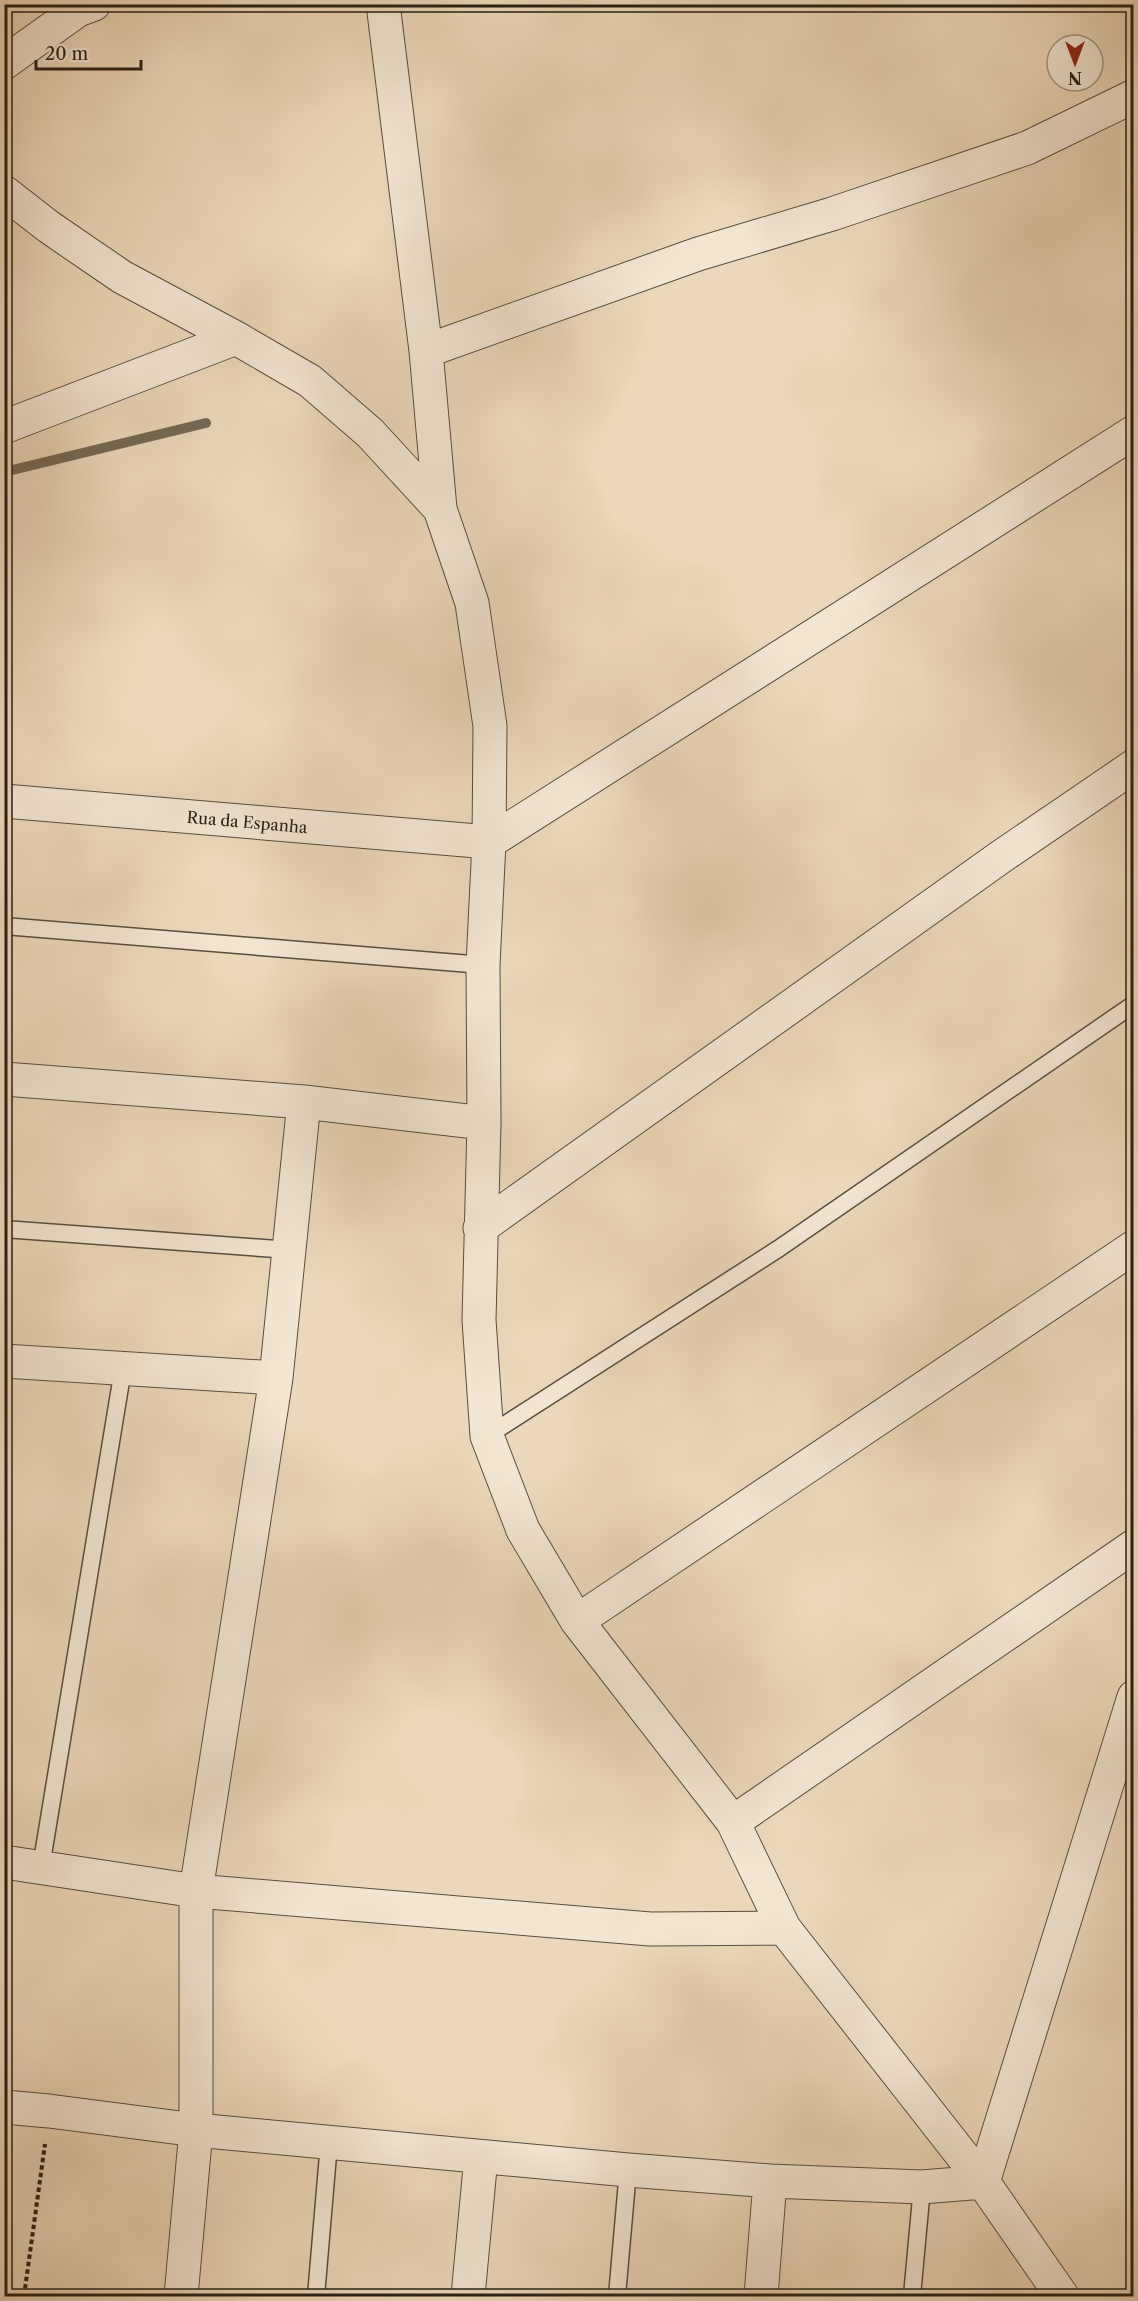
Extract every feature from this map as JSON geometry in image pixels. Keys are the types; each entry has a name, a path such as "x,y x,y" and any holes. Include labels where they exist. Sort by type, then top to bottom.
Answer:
{"street":[{"path":"4,63 78,10 94,4"},
{"path":"383,4 426,351 440,509 472,603 490,726 489,842 483,965 484,1124 479,1320 487,1436 523,1530 577,1621 733,1822 784,1928 983,2182 1062,2296"},
{"path":"426,351 698,254 832,214 1027,148 1134,96"},
{"path":"4,192 49,227 122,277 236,338 310,381 370,433 440,509"},
{"path":"4,427 236,338"},
{"path":"489,842 1134,432"},
{"path":"480,1228 1002,856 1134,766"},
{"name":"Rua da Espanha","path":"4,801 489,842"},
{"path":"4,1079 304,1102 484,1124"},
{"path":"181,2296 196,2130 196,1891 276,1378 304,1102"},
{"path":"577,1621 1134,1247"},
{"path":"4,1361 276,1378"},
{"path":"733,1822 1134,1546"},
{"path":"983,2182 1134,1697"},
{"path":"4,1862 196,1891 650,1929 784,1928"},
{"path":"4,2108 50,2111 196,2130 329,2143 770,2181 922,2187 983,2182"},
{"path":"468,2296 481,2157"},
{"path":"761,2296 770,2181"}],"lane":[{"path":"4,926 483,965"},
{"path":"487,1436 778,1249 1134,1004"},
{"path":"4,1229 290,1250"},
{"path":"41,1867 123,1369"},
{"path":"316,2296 329,2143"},
{"path":"617,2296 628,2170"},
{"path":"912,2296 922,2187"}],"path":[{"path":"24,2296 50,2111"}],"waterway":[{"path":"4,472 206,423"}]}
